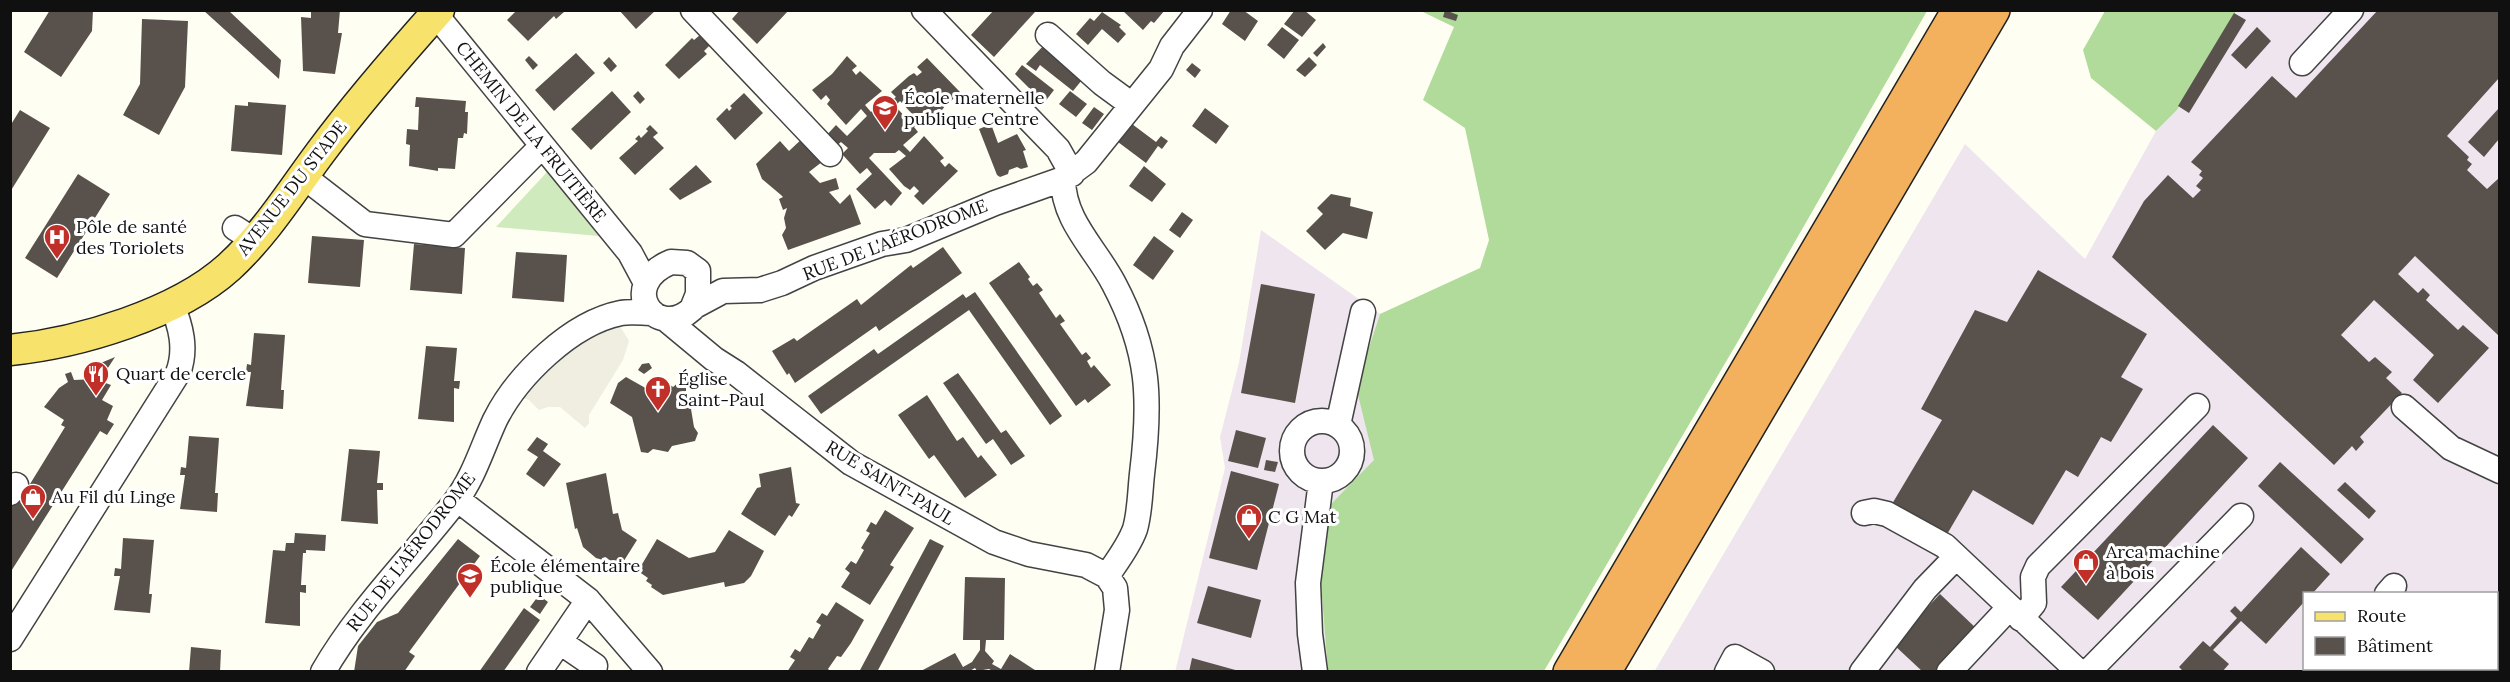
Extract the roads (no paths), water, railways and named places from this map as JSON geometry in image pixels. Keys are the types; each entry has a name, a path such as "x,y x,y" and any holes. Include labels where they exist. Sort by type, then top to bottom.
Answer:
{"highway":[{"path":"1570,672 1959,10"},
{"path":"1604,672 1993,10"}],"main road":[{"name":"AVENUE DU STADE","path":"10,350 46,345 96,333 171,303 213,279 245,234 303,176 370,86 435,12"}],"street":[{"path":"693,10 729,61 830,153"},
{"path":"924,10 1058,149 1068,177 1068,212 1105,267 1134,327 1146,379 1148,422 1135,527 1107,576 1115,588 1117,610 1107,672"},
{"name":"RUE DE L'AÉRODROME","path":"621,313 676,319 723,291 760,290 882,244 906,240 994,203 1068,177 1086,162 1161,69 1172,46 1200,10"},
{"path":"2302,63 2351,10"},
{"name":"CHEMIN DE LA FRUITIÈRE","path":"435,12 630,253 644,286"},
{"path":"1048,35 1102,83 1132,105"},
{"path":"303,176 363,224 454,235 542,146"},
{"path":"630,253 687,264 723,291"},
{"name":"RUE DE L'AÉRODROME","path":"323,672 358,620 457,499 477,467 502,407 533,368 566,339 621,313 644,286 651,272 670,262"},
{"path":"697,343 693,307 700,282 698,271"},
{"path":"644,286 645,303 660,316"},
{"path":"10,639 178,373 183,347 180,326 171,303"},
{"path":"1338,425 1363,312"},
{"name":"RUE SAINT-PAUL","path":"660,316 808,432 862,469 994,542 1029,554 1086,565 1107,576"},
{"path":"1949,672 2015,613 2034,603 2033,577 2038,566 2197,406"},
{"path":"2404,407 2451,448 2499,471"},
{"path":"1319,421 1338,425 1350,440 1351,459 1340,475 1321,481 1311,478 1298,468 1294,460 1294,443 1297,435 1310,424 1319,421"},
{"path":"1315,672 1308,584 1321,481"},
{"path":"457,499 588,600 650,672"},
{"path":"1864,513 1874,511 1887,514 1950,552 2079,672"},
{"path":"2088,672 2241,516"},
{"path":"1871,668 1950,552"},
{"path":"539,672 588,600"},
{"path":"560,642 595,666 591,672"},
{"path":"1727,672 1735,657 1762,672"}],"place":[{"name":"École maternelle publique Centre","path":"885,131"},
{"name":"Pôle de santé des Toriolets","path":"57,260"},
{"name":"Quart de cercle","path":"96,397"},
{"name":"Église Saint-Paul","path":"658,412"},
{"name":"Au Fil du Linge","path":"33,520"},
{"name":"C G Mat","path":"1249,540"},
{"name":"Arca machine à bois","path":"2086,585"},
{"name":"École élémentaire publique","path":"470,599"}]}
